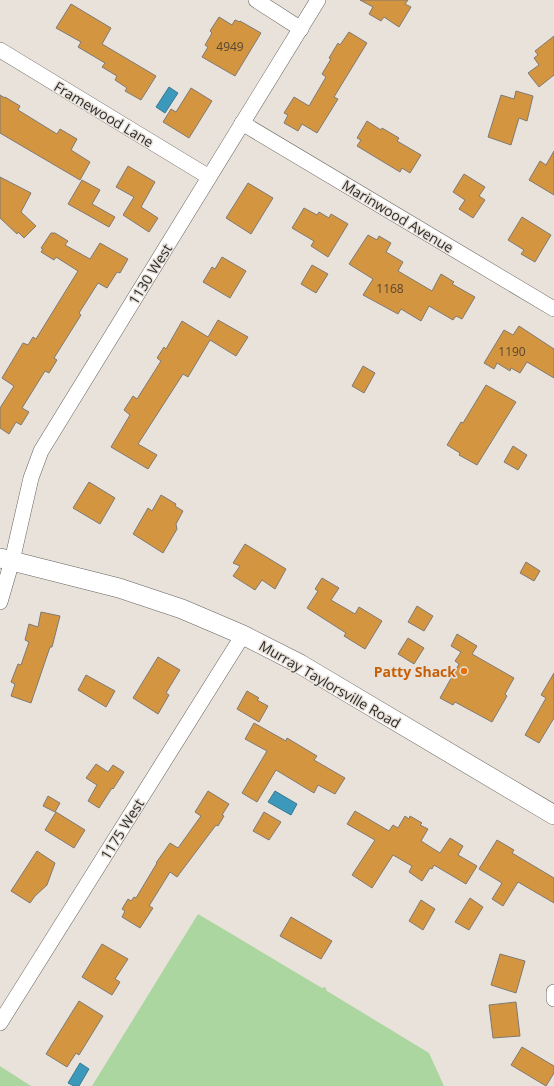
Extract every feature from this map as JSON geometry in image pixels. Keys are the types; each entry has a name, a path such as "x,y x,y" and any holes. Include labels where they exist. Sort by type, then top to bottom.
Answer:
{"street":[{"path":"256,0 301,29"},
{"name":"1130 West","path":"0,602 6,560 31,478 41,451 318,0"},
{"name":"Framewood Lane","path":"0,50 209,177"},
{"name":"Marinwood Avenue","path":"242,123 552,303"},
{"name":"Murray Taylorsville Road","path":"6,560 119,588 182,609 243,635 300,664 554,815"},
{"name":"1175 West","path":"0,1023 243,635"},
{"path":"554,992 554,999"}],"green space":[{"path":"198,914 322,988 325,987 327,991 429,1053 444,1086 92,1086"},
{"path":"0,1066 3,1068 31,1086 0,1086"}],"water":[{"path":"169,87 178,93 165,113 156,107"},
{"path":"275,791 297,804 291,815 268,802"},
{"path":"80,1063 89,1069 79,1086 74,1086 68,1083"}],"building":[{"path":"360,0 408,0 405,4 411,7 399,27 384,17 381,21 369,14 373,7"},
{"path":"71,4 111,28 102,44 156,76 141,100 125,91 127,88 115,80 117,76 102,67 105,63 78,47 81,42 56,28"},
{"path":"219,17 232,25 235,20 240,21 261,33 235,76 202,57 208,47 205,45 212,33 210,31"},
{"path":"349,32 367,43 334,97 338,99 317,133 302,124 298,131 284,123 288,115 284,113 294,97 309,106 326,77 322,74 331,59 329,58 338,43 340,45"},
{"path":"554,36 554,75 539,87 528,73 539,65 534,58 538,55 535,51"},
{"path":"191,88 212,101 189,138 163,122 171,109 176,112"},
{"path":"516,91 533,96 527,121 519,118 511,145 488,137 501,95 514,99"},
{"path":"0,95 20,106 18,110 57,134 60,129 77,139 71,150 90,162 80,180 0,133"},
{"path":"367,121 381,130 382,128 399,138 397,141 421,155 410,173 402,168 400,172 357,146 361,140 357,138"},
{"path":"554,151 554,195 529,180 540,161 546,165"},
{"path":"128,166 155,182 141,207 158,218 149,232 123,215 134,197 116,187"},
{"path":"464,174 485,187 479,196 485,200 473,218 459,209 465,200 453,192"},
{"path":"0,177 31,193 21,212 36,226 24,238 18,232 17,234 0,218"},
{"path":"82,180 100,190 92,204 115,217 109,227 68,204"},
{"path":"248,183 273,198 251,234 226,218"},
{"path":"304,208 317,215 319,212 329,218 331,214 348,224 328,257 311,246 314,241 292,228"},
{"path":"522,217 551,235 535,262 521,254 524,250 508,240"},
{"path":"51,233 55,233 68,241 65,245 90,259 100,243 128,259 120,273 117,272 107,288 98,283 79,313 81,315 54,358 57,360 49,373 45,371 22,408 29,412 21,425 16,422 9,434 0,428 0,408 14,386 2,378 23,343 28,345 33,337 36,339 78,271 56,257 54,260 41,252 43,249 41,248"},
{"path":"368,235 377,240 379,236 391,243 386,252 403,262 398,271 432,291 441,274 454,282 452,284 475,297 462,319 456,316 453,320 429,306 421,321 401,309 398,314 363,295 373,279 349,264"},
{"path":"222,257 246,271 230,298 203,282 212,267 215,269"},
{"path":"312,265 328,274 316,293 301,284"},
{"path":"218,320 248,337 236,356 210,340 188,377 183,374 138,444 157,455 148,469 111,447 130,415 124,410 133,396 137,399 161,361 157,358 164,347 166,349 182,321 208,337"},
{"path":"519,326 554,349 554,378 527,362 520,373 511,368 510,371 497,363 494,369 484,363 504,330 513,335"},
{"path":"363,366 375,373 364,393 352,386"},
{"path":"486,385 516,402 477,465 459,455 460,453 447,445 461,422 463,423"},
{"path":"513,446 527,455 518,470 504,462"},
{"path":"89,482 115,498 100,524 73,508"},
{"path":"161,495 176,504 175,506 183,511 176,524 177,529 163,553 133,534 148,508 152,511"},
{"path":"245,544 286,569 275,589 262,580 255,590 233,576 240,566 233,563"},
{"path":"526,562 540,571 534,581 520,573"},
{"path":"322,578 339,588 331,600 355,614 359,607 382,621 365,649 344,636 346,633 307,608 318,591 315,589"},
{"path":"417,606 433,616 424,631 408,622"},
{"path":"41,612 60,616 52,647 50,647 31,703 11,696 15,684 11,682 18,664 21,665 29,642 25,640 29,624 38,627"},
{"path":"457,634 477,646 472,654 514,678 505,694 507,696 492,722 455,702 453,705 440,698 459,664 455,661 461,652 451,646"},
{"path":"408,638 424,648 414,664 398,654"},
{"path":"158,657 180,670 166,693 169,695 158,714 133,698"},
{"path":"554,673 554,718 539,743 525,735 546,698 541,695"},
{"path":"86,675 115,691 106,707 78,690"},
{"path":"247,691 259,698 257,700 268,706 259,722 237,709"},
{"path":"254,723 286,741 287,738 317,756 314,760 345,778 335,794 318,785 314,793 276,770 257,802 242,793 267,751 245,739"},
{"path":"96,764 108,772 113,765 124,772 99,808 88,801 97,785 86,778"},
{"path":"208,791 229,804 222,815 224,816 218,826 216,825 177,877 170,872 149,906 153,908 140,928 122,917 125,911 122,909 128,899 131,901 134,897 136,898 156,863 170,843 178,848 201,816 195,812"},
{"path":"48,796 60,803 55,812 43,806"},
{"path":"355,811 389,831 393,825 398,828 405,816 409,819 410,816 422,823 420,825 428,829 421,841 440,853 450,838 463,846 458,855 477,866 466,884 434,865 432,869 430,868 422,881 409,872 412,866 393,855 372,888 352,875 375,840 347,824"},
{"path":"56,812 85,830 74,848 45,830"},
{"path":"264,812 281,822 269,840 253,831"},
{"path":"497,840 514,850 512,853 554,878 554,903 518,882 503,906 492,899 502,883 479,869"},
{"path":"37,851 55,863 47,885 30,903 11,891"},
{"path":"470,898 483,907 469,930 455,922"},
{"path":"421,900 435,909 423,930 409,921"},
{"path":"291,917 332,941 321,959 280,936"},
{"path":"102,944 128,959 115,979 120,982 112,995 82,977"},
{"path":"500,954 525,961 516,993 491,985"},
{"path":"79,1001 103,1016 79,1055 76,1053 67,1067 46,1054"},
{"path":"516,1002 520,1036 493,1038 489,1005"},
{"path":"522,1047 554,1066 554,1073 546,1086 511,1065"}],"place":[{"name":"Patty Shack","path":"464,671"}]}
